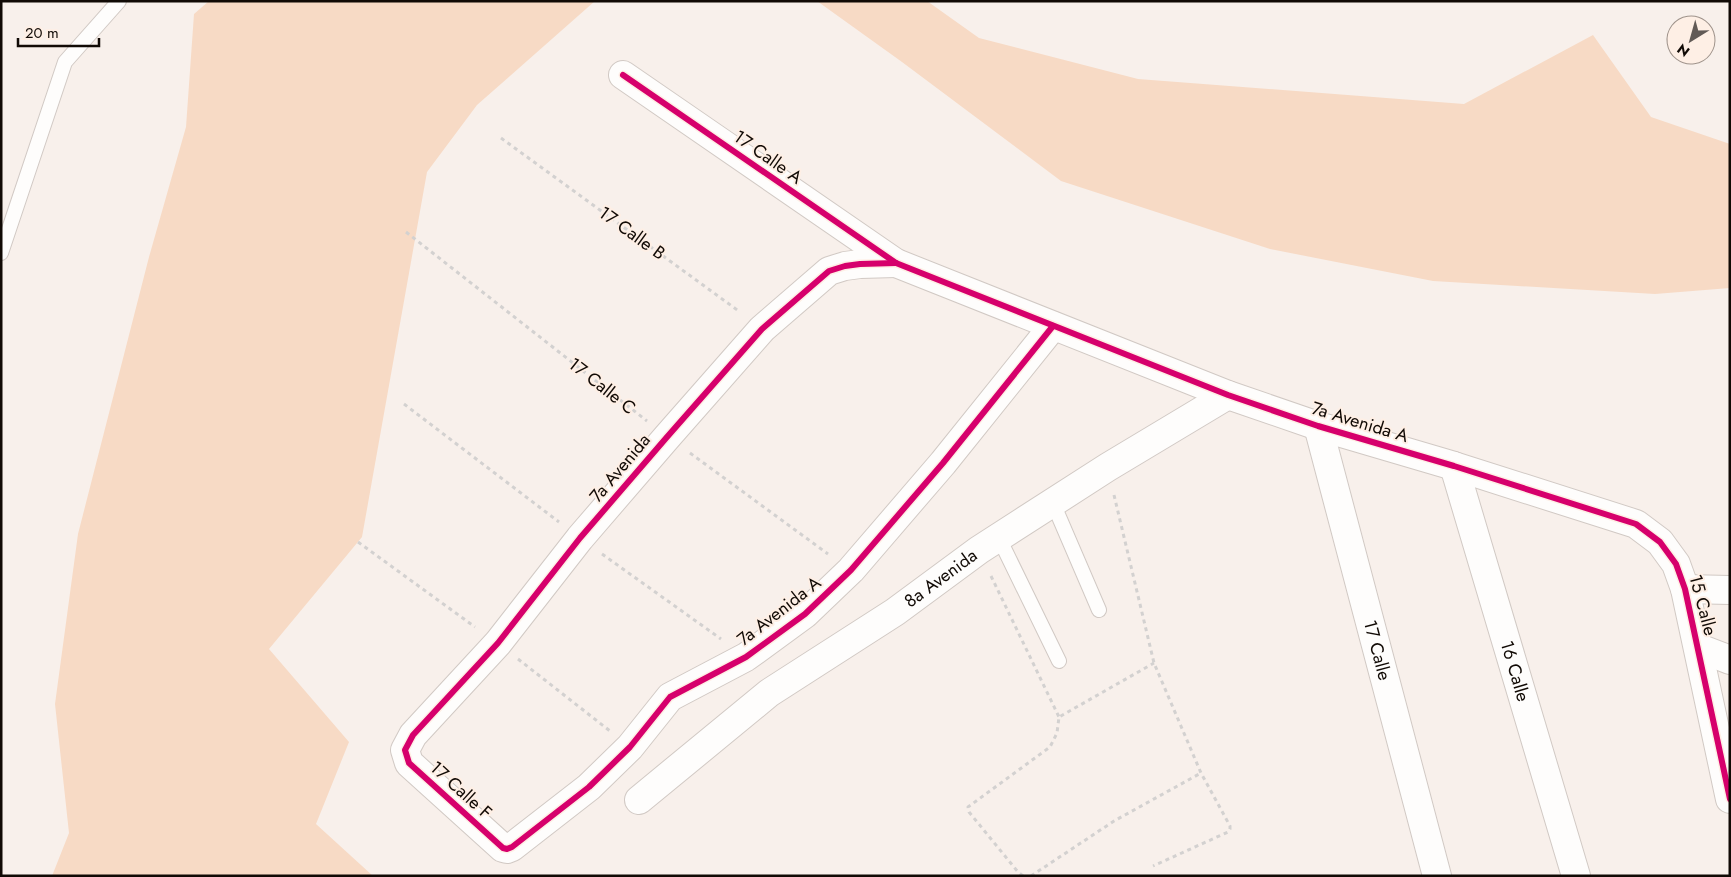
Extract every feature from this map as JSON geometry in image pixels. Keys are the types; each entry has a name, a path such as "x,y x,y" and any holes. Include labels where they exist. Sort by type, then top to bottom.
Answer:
{"street":[{"name":"17 Calle A","path":"623,75 896,263"},
{"name":"7a Avenida A","path":"896,263 1228,394 1318,426 1454,466 1636,524 1660,542"},
{"name":"7a Avenida","path":"405,750 413,735 498,643 580,538 762,329 829,271 860,264 896,263"},
{"name":"7a Avenida A","path":"503,848 512,847 589,787 630,747 670,697 746,657 804,614 851,570 943,462 1053,326"},
{"name":"8a Avenida","path":"639,800 769,692 895,612 989,544 1053,502 1228,394"},
{"name":"17 Calle","path":"1318,426 1437,876"},
{"name":"16 Calle","path":"1454,466 1576,876"},
{"name":"15 Calle","path":"1660,542 1676,564 1685,589 1730,799"},
{"path":"1685,589 1730,590"},
{"path":"1699,648 1730,660"},
{"name":"17 Calle F","path":"405,750 409,763 503,848"}],"lane":[{"path":"1,253 65,62 119,1"},
{"path":"1053,502 1099,610"},
{"path":"989,544 1060,661"}],"path":[{"path":"1108,467 1154,663 1201,773 1230,826 1230,830 1153,866"},
{"path":"989,544 1059,717 1057,733 1050,747 968,807 969,812 1017,874 1023,876"},
{"path":"1059,717 1154,663"},
{"path":"1031,876 1114,821 1201,773"}],"shaded area":[{"path":"209,1 595,1 477,105 427,172 362,537 269,649 349,742 316,824 373,876 52,876 69,833 55,704 78,534 149,257 186,127 194,14"},
{"path":"817,1 927,1 979,38 1138,79 1464,104 1593,35 1651,117 1730,144 1730,288 1655,294 1433,281 1270,249 1061,181"}],"cycle path":[{"path":"623,75 896,263 1228,395 1318,426 1454,466 1636,524 1660,542 1676,564 1685,589 1730,799"},
{"path":"896,263 860,264 829,271 762,329 580,538 498,643 413,735 405,750 409,763 503,848 512,847 589,787 630,747 670,697 746,657 805,614 851,570 943,463 1053,326"}]}
